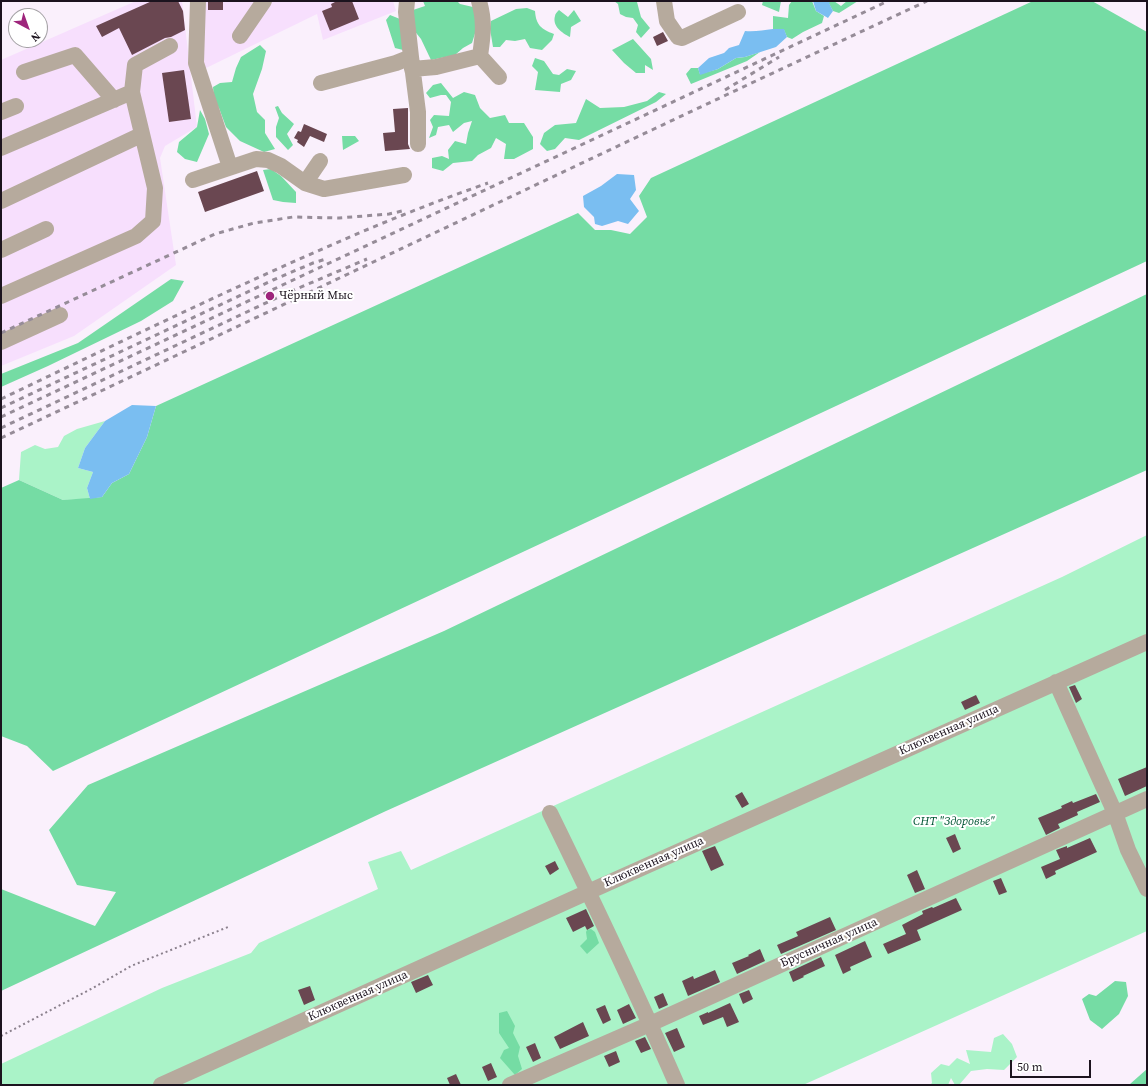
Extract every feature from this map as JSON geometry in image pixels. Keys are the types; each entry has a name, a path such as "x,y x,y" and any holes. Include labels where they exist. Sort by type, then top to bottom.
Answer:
{"street":[{"path":"198,1 196,63 230,167"},
{"path":"240,36 264,1"},
{"path":"407,1 406,12 411,63 418,112 418,144"},
{"path":"479,1 482,12 483,34 480,56 499,78"},
{"path":"664,1 667,21 678,37 682,38 738,12"},
{"path":"1,296 136,236 153,221 155,188 132,92 135,65 170,46"},
{"path":"24,72 75,54 114,100"},
{"path":"321,83 396,63 436,66 480,56"},
{"path":"1,148 132,92"},
{"path":"1,112 16,106"},
{"path":"1,201 142,135"},
{"path":"193,180 256,159 268,160 281,166 305,183 324,188 404,175"},
{"path":"305,183 320,161"},
{"path":"1,250 46,229"},
{"path":"1,342 60,315"},
{"name":"Клюквенная улица","path":"161,1085 1147,642"},
{"path":"1056,682 1115,813 1128,850 1147,889"},
{"name":"Брусничная улица","path":"510,1085 650,1024 1147,799"},
{"path":"550,813 650,1024 677,1085"}],"path":[{"path":"1,1036 91,989 131,966 228,927"}],"shaded area":[{"path":"136,1 182,1 197,127 165,146 160,158 176,265 74,336 1,366 1,60 28,48 48,48 48,39"},
{"path":"205,1 393,1 396,11 323,40 317,14 202,70"}],"green space":[{"path":"423,1 457,1 460,4 473,7 478,24 472,43 455,55 431,60 421,39 413,29 413,10 425,6"},
{"path":"614,1 637,2 641,17 650,28 641,38 636,32 638,25 633,18 620,14 618,4"},
{"path":"763,1 781,1 779,12 762,5"},
{"path":"792,1 812,1 816,11 824,16 822,23 792,39 787,37 784,30 773,29 773,16 788,18 789,5"},
{"path":"834,1 841,6 847,1 858,1 839,13 833,11 828,2"},
{"path":"1033,1 1092,1 1147,32 1147,261 53,771 27,746 1,736 1,488 19,480 63,500 102,497 112,483 129,474 147,437 156,406 578,213 595,230 611,230 630,234 647,217 639,196 651,178"},
{"path":"527,8 535,11 540,26 554,34 552,40 542,50 530,48 525,39 515,41 506,40 500,47 493,47 490,29 491,21 516,9"},
{"path":"559,10 568,17 574,10 581,21 571,27 570,37 556,26 554,20 556,13"},
{"path":"390,15 400,19 403,50 395,48 386,20"},
{"path":"633,39 651,59 653,70 645,65 645,73 636,73 612,50"},
{"path":"260,45 266,51 262,69 253,94 257,112 265,120 265,133 275,149 264,152 240,141 226,127 219,108 214,100 213,87 220,83 232,82 241,57"},
{"path":"760,52 747,61 691,84 686,74 691,68 698,68 700,74 718,69 736,58 745,57"},
{"path":"535,58 544,61 553,74 559,75 567,69 576,71 571,80 561,84 560,92 535,90 538,72 532,66"},
{"path":"441,83 453,98 464,92 475,95 480,108 490,118 505,115 509,123 524,123 533,137 533,149 514,159 504,159 506,144 496,138 491,148 478,155 472,161 453,163 443,171 432,168 432,158 442,156 449,159 448,150 455,141 466,144 472,121 464,123 453,132 449,125 438,127 436,135 429,138 433,127 430,120 434,115 449,116 451,102 446,95 430,98 426,93 433,85"},
{"path":"659,92 666,94 656,102 579,140 565,138 555,149 547,151 540,144 544,133 555,125 576,123 586,99 600,108 624,107 647,101"},
{"path":"278,106 282,113 294,124 287,134 293,145 288,150 276,137 276,127 279,118 275,107"},
{"path":"200,110 205,119 209,134 197,162 185,159 177,152 179,142 197,127"},
{"path":"342,136 355,136 359,141 343,150"},
{"path":"271,169 281,176 296,192 296,203 273,200 263,170"},
{"path":"171,279 184,281 173,301 141,321 1,387 1,374 78,343"},
{"path":"1147,294 1147,470 386,811 1,991 1,889 95,926 116,892 77,885 49,830 88,785 444,631"},
{"path":"105,421 85,448 78,468 93,472 87,488 90,499 63,500 19,480 21,452 35,445 45,449 58,447 64,436 77,429"},
{"name":"СНТ \"Здоровье\"","path":"1147,535 1147,931 803,1085 1,1085 1,1064 162,988 251,953 259,943 378,889 368,862 401,851 411,870 1062,577"},
{"path":"591,929 595,932 599,943 587,954 580,946 587,939 587,930"},
{"path":"1115,981 1126,982 1128,996 1119,1014 1102,1029 1090,1020 1082,999 1089,994 1096,996"},
{"path":"507,1011 515,1026 513,1033 520,1047 518,1056 522,1069 515,1075 500,1058 504,1050 509,1048 499,1033 499,1013"},
{"path":"1003,1034 1012,1044 1017,1057 1004,1070 987,1069 971,1071 959,1085 955,1085 951,1078 948,1085 930,1085 932,1083 931,1073 941,1064 949,1066 957,1058 970,1064 966,1050 991,1052 994,1038"},
{"path":"1147,1069 1147,1085 1128,1085 1130,1084"}],"water":[{"path":"813,1 831,1 829,3 833,11 828,18 816,11"},
{"path":"784,29 787,37 776,47 745,57 736,58 718,69 700,75 698,68 709,58 724,53 729,48 739,45 745,31"},
{"path":"617,174 634,175 636,190 630,199 639,211 628,224 618,221 602,226 595,224 594,217 584,207 583,196 601,186"},
{"path":"132,405 156,406 147,437 129,474 112,483 102,497 90,499 87,488 93,472 78,468 85,448 105,421"}],"building":[{"path":"152,1 178,1 183,11 185,30 171,37 165,38 132,55 119,28 102,37 96,26"},
{"path":"208,1 223,1 223,10 208,10"},
{"path":"337,1 352,1 359,19 330,31 322,11 332,7 331,4"},
{"path":"663,32 668,41 657,46 653,37"},
{"path":"184,70 191,119 169,122 162,73"},
{"path":"408,108 408,144 410,149 385,151 383,133 395,132 393,109"},
{"path":"304,124 327,134 324,142 310,136 304,147 297,142 298,140 294,138 298,131 301,132"},
{"path":"257,171 264,191 205,212 198,192"},
{"path":"1075,685 1082,699 1076,703 1069,687"},
{"path":"976,695 980,703 965,710 961,702"},
{"path":"1147,767 1147,786 1125,796 1118,779"},
{"path":"742,792 749,804 742,808 735,796"},
{"path":"1096,794 1100,802 1077,812 1078,815 1058,824 1060,828 1046,835 1038,818 1062,808 1061,806 1072,801 1073,803"},
{"path":"955,834 961,849 953,853 946,838"},
{"path":"1090,838 1097,852 1055,871 1056,874 1046,879 1041,867 1060,859 1056,850 1067,846 1067,848"},
{"path":"715,846 724,865 711,871 702,851"},
{"path":"555,861 559,869 550,875 545,866"},
{"path":"917,870 925,889 915,893 907,875"},
{"path":"1001,878 1007,892 999,895 993,881"},
{"path":"956,898 962,910 917,930 921,940 888,954 883,944 906,934 902,925 923,914 922,911"},
{"path":"586,909 594,926 587,930 585,926 573,932 566,918"},
{"path":"830,917 836,930 781,954 777,945 798,936 796,932"},
{"path":"865,941 872,957 850,967 851,970 843,974 835,955"},
{"path":"760,949 765,961 737,974 732,963 749,956 748,955"},
{"path":"821,957 825,966 793,982 789,972"},
{"path":"715,970 720,982 688,996 682,981 693,976 694,979"},
{"path":"428,975 433,985 416,993 411,982"},
{"path":"310,986 315,1000 304,1005 298,990"},
{"path":"749,990 753,999 743,1004 739,994"},
{"path":"663,993 668,1005 659,1009 654,997"},
{"path":"730,1003 739,1022 727,1027 723,1017 703,1025 699,1016"},
{"path":"629,1004 636,1018 623,1024 617,1010"},
{"path":"605,1005 611,1020 603,1024 596,1009"},
{"path":"583,1022 589,1036 560,1049 554,1037"},
{"path":"677,1028 685,1047 674,1052 665,1033"},
{"path":"645,1037 651,1049 641,1053 635,1041"},
{"path":"535,1043 541,1058 533,1062 526,1047"},
{"path":"616,1051 620,1062 609,1067 604,1056"},
{"path":"491,1063 497,1077 488,1081 482,1067"},
{"path":"456,1074 461,1085 450,1085 447,1078"}],"railway":[{"path":"1,417 888,1"},
{"path":"1,438 927,1"},
{"path":"725,90 779,57"},
{"path":"1,399 294,262 393,219 488,183"},
{"path":"1,333 215,234 254,223 293,217 339,218 389,214 402,211"},
{"path":"1,408 273,280 326,259"},
{"path":"1,428 287,293 367,259"}],"place":[{"name":"Чёрный Мыс","path":"270,296"}]}
